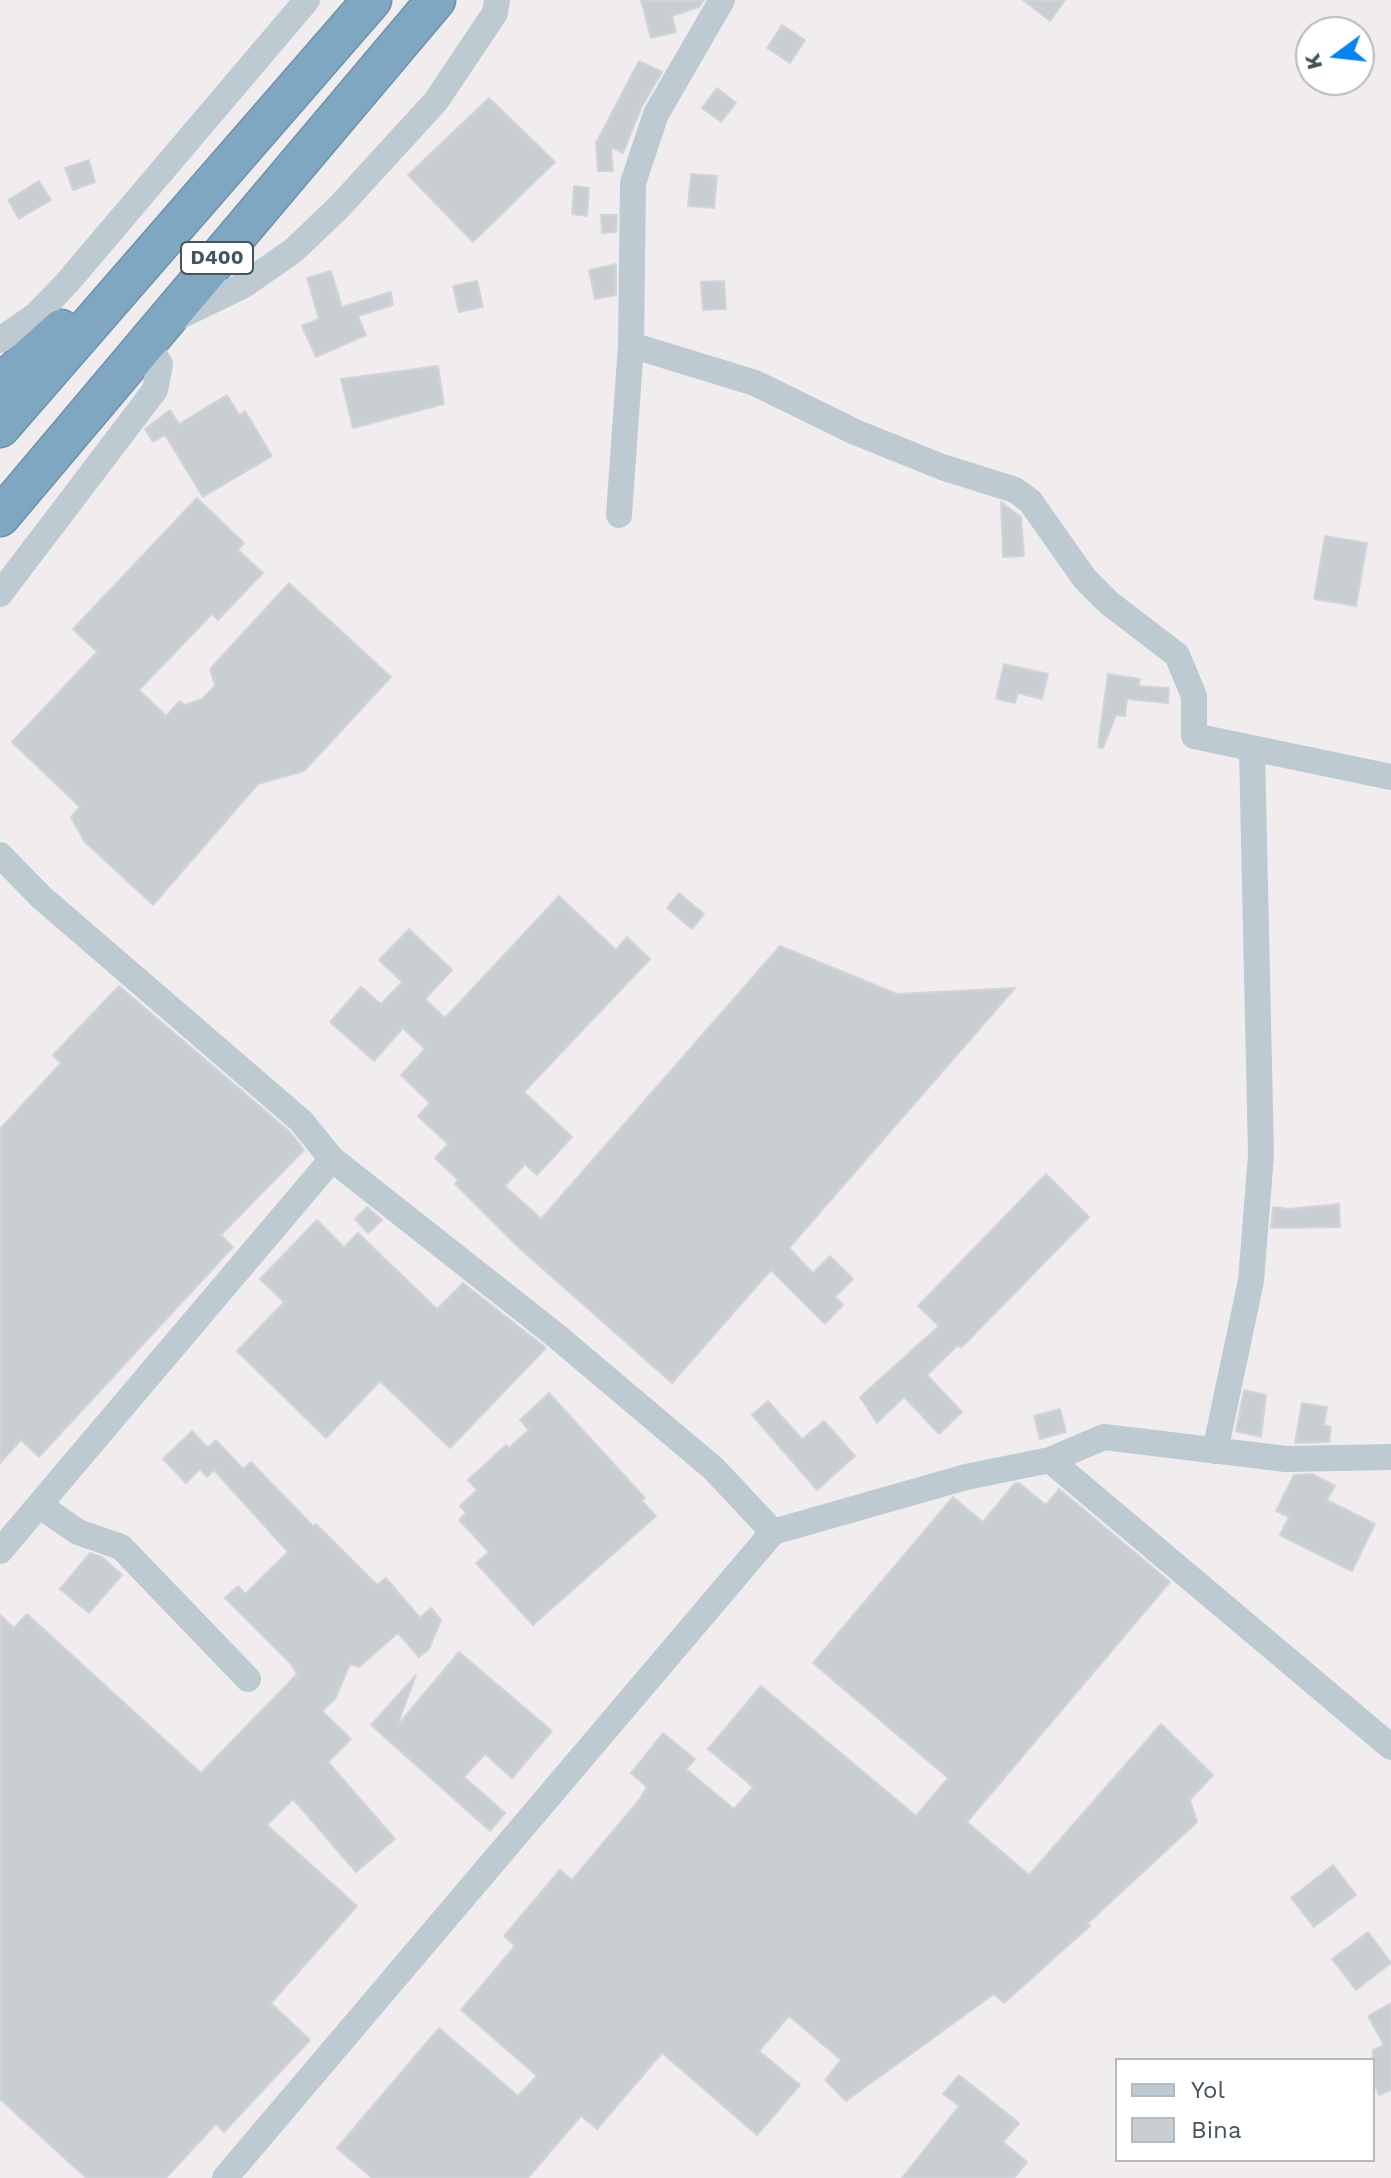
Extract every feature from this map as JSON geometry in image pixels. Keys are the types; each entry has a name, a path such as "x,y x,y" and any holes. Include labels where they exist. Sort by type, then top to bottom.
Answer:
{"highway":[{"name":"D400","path":"0,428 372,0"},
{"name":"D400","path":"0,517 436,0"},
{"path":"0,384 43,342 73,320 109,305"}],"street":[{"path":"0,340 36,315 66,284 307,0"},
{"path":"0,594 155,390 160,364 154,333 244,285 306,239 436,101 495,13 497,0"},
{"path":"619,515 631,345 633,183 656,114 722,0"},
{"path":"631,345 755,383 866,437 1015,490 1030,501 1085,579 1109,603 1177,655 1194,696 1194,736 1391,777"},
{"path":"1215,1451 1251,1281 1261,1155 1252,750"},
{"path":"0,855 41,897 301,1121 332,1159 566,1343 714,1469 773,1532"},
{"path":"0,1551 332,1159"},
{"path":"225,2178 773,1532 966,1477 1050,1460 1104,1437 1286,1459 1391,1457"},
{"path":"1050,1460 1391,1747"},
{"path":"39,1505 78,1532 121,1547 248,1679"}],"building":[{"path":"641,0 704,0 699,7 672,16 676,32 651,38"},
{"path":"1023,0 1065,0 1050,21"},
{"path":"782,25 805,40 790,63 767,48"},
{"path":"639,61 662,72 642,106 623,153 611,147 613,171 598,171 596,143"},
{"path":"717,88 736,103 721,122 702,108"},
{"path":"489,98 555,162 473,242 408,175"},
{"path":"89,160 95,182 73,190 65,168"},
{"path":"691,174 717,176 714,208 688,206"},
{"path":"39,181 51,200 19,219 8,200"},
{"path":"574,186 589,188 587,216 572,214"},
{"path":"601,215 617,215 616,232 602,233"},
{"path":"616,264 616,295 595,299 589,270"},
{"path":"331,271 342,307 391,292 393,305 358,316 366,335 316,357 302,326 319,319 307,278"},
{"path":"477,281 483,307 459,312 453,286"},
{"path":"724,281 726,309 703,310 701,282"},
{"path":"438,366 444,404 353,428 341,379"},
{"path":"227,395 239,415 245,411 272,456 203,497 165,435 153,442 145,429 170,410 179,424"},
{"path":"197,498 244,543 238,550 263,573 218,620 212,614 139,690 166,716 180,701 185,705 202,699 215,686 210,669 289,583 391,677 304,771 258,784 153,905 84,841 71,817 80,807 12,742 97,652 73,629"},
{"path":"1001,502 1021,517 1024,556 1003,557"},
{"path":"1325,536 1367,543 1356,606 1314,599"},
{"path":"1004,664 1048,674 1042,699 1018,693 1015,703 996,699"},
{"path":"1108,674 1140,679 1139,686 1169,688 1168,703 1127,699 1125,716 1116,715 1103,748 1098,747"},
{"path":"679,893 704,914 692,929 667,908"},
{"path":"559,896 616,950 627,937 650,959 524,1092 572,1137 537,1175 525,1164 505,1186 541,1219 780,946 897,994 1015,988 789,1248 813,1273 830,1256 853,1279 835,1297 843,1305 825,1324 771,1270 672,1383 517,1246 455,1184 458,1180 435,1158 448,1144 418,1116 430,1103 401,1075 425,1049 403,1028 374,1061 330,1022 361,987 381,1004 402,982 379,960 409,929 452,970 425,999 445,1018"},
{"path":"119,986 290,1132 304,1150 221,1235 233,1247 39,1457 21,1440 0,1463 0,1129 61,1063 53,1055"},
{"path":"1046,1174 1089,1217 961,1348 958,1345 927,1375 962,1412 939,1434 904,1397 877,1423 860,1397 939,1326 918,1306"},
{"path":"1339,1204 1340,1227 1271,1228 1273,1207 1289,1209"},
{"path":"367,1207 382,1220 368,1233 355,1219"},
{"path":"317,1220 344,1247 358,1233 437,1309 463,1283 546,1348 450,1448 380,1381 326,1438 237,1351 284,1302 260,1279"},
{"path":"1244,1390 1266,1395 1261,1437 1236,1431"},
{"path":"549,1393 645,1498 642,1501 656,1516 533,1625 476,1563 489,1552 459,1520 466,1513 460,1506 477,1490 468,1480 506,1445 509,1448 529,1430 520,1420"},
{"path":"768,1401 802,1439 824,1421 855,1456 817,1490 752,1415"},
{"path":"1302,1403 1327,1407 1324,1425 1331,1427 1329,1442 1295,1443"},
{"path":"1060,1409 1066,1432 1040,1439 1034,1416"},
{"path":"192,1431 208,1448 216,1440 243,1469 251,1462 313,1526 316,1524 377,1585 386,1578 420,1618 431,1608 441,1620 429,1649 419,1657 398,1633 359,1667 350,1664 335,1699 322,1711 351,1739 328,1762 395,1839 356,1872 293,1799 267,1825 357,1906 271,2003 310,2040 224,2132 216,2124 166,2178 86,2178 0,2099 0,1615 14,1628 27,1614 201,1773 297,1674 291,1664 225,1598 238,1586 245,1594 288,1552 214,1470 207,1477 200,1469 186,1483 163,1459"},
{"path":"1312,1474 1335,1486 1327,1500 1375,1524 1352,1571 1280,1535 1289,1517 1276,1511 1294,1475"},
{"path":"1015,1483 1046,1505 1059,1489 1170,1582 967,1822 1029,1875 1161,1724 1213,1775 1190,1800 1197,1822 1087,1924 1090,1926 1004,2003 994,1994 846,2101 825,2080 841,2060 789,2016 759,2051 800,2085 757,2135 662,2053 597,2129 581,2116 528,2178 372,2178 337,2148 439,2028 518,2096 537,2076 461,2010 515,1946 504,1936 560,1870 572,1880 639,1800 647,1787 631,1773 663,1733 695,1759 686,1769 734,1809 753,1787 708,1749 761,1686 916,1816 948,1778 813,1663 953,1497 983,1522"},
{"path":"90,1553 102,1557 122,1575 89,1613 60,1589"},
{"path":"459,1652 552,1731 512,1778 485,1754 464,1777 505,1813 490,1831 371,1725 416,1675 397,1726"},
{"path":"1333,1865 1356,1895 1314,1927 1291,1898"},
{"path":"1368,1932 1391,1963 1356,1990 1332,1959"},
{"path":"1391,2003 1391,2090 1379,2095 1375,2086 1373,2050 1384,2045 1368,2016"},
{"path":"959,2075 1019,2123 1003,2142 1027,2162 1014,2178 902,2178 959,2106 943,2094"}]}
